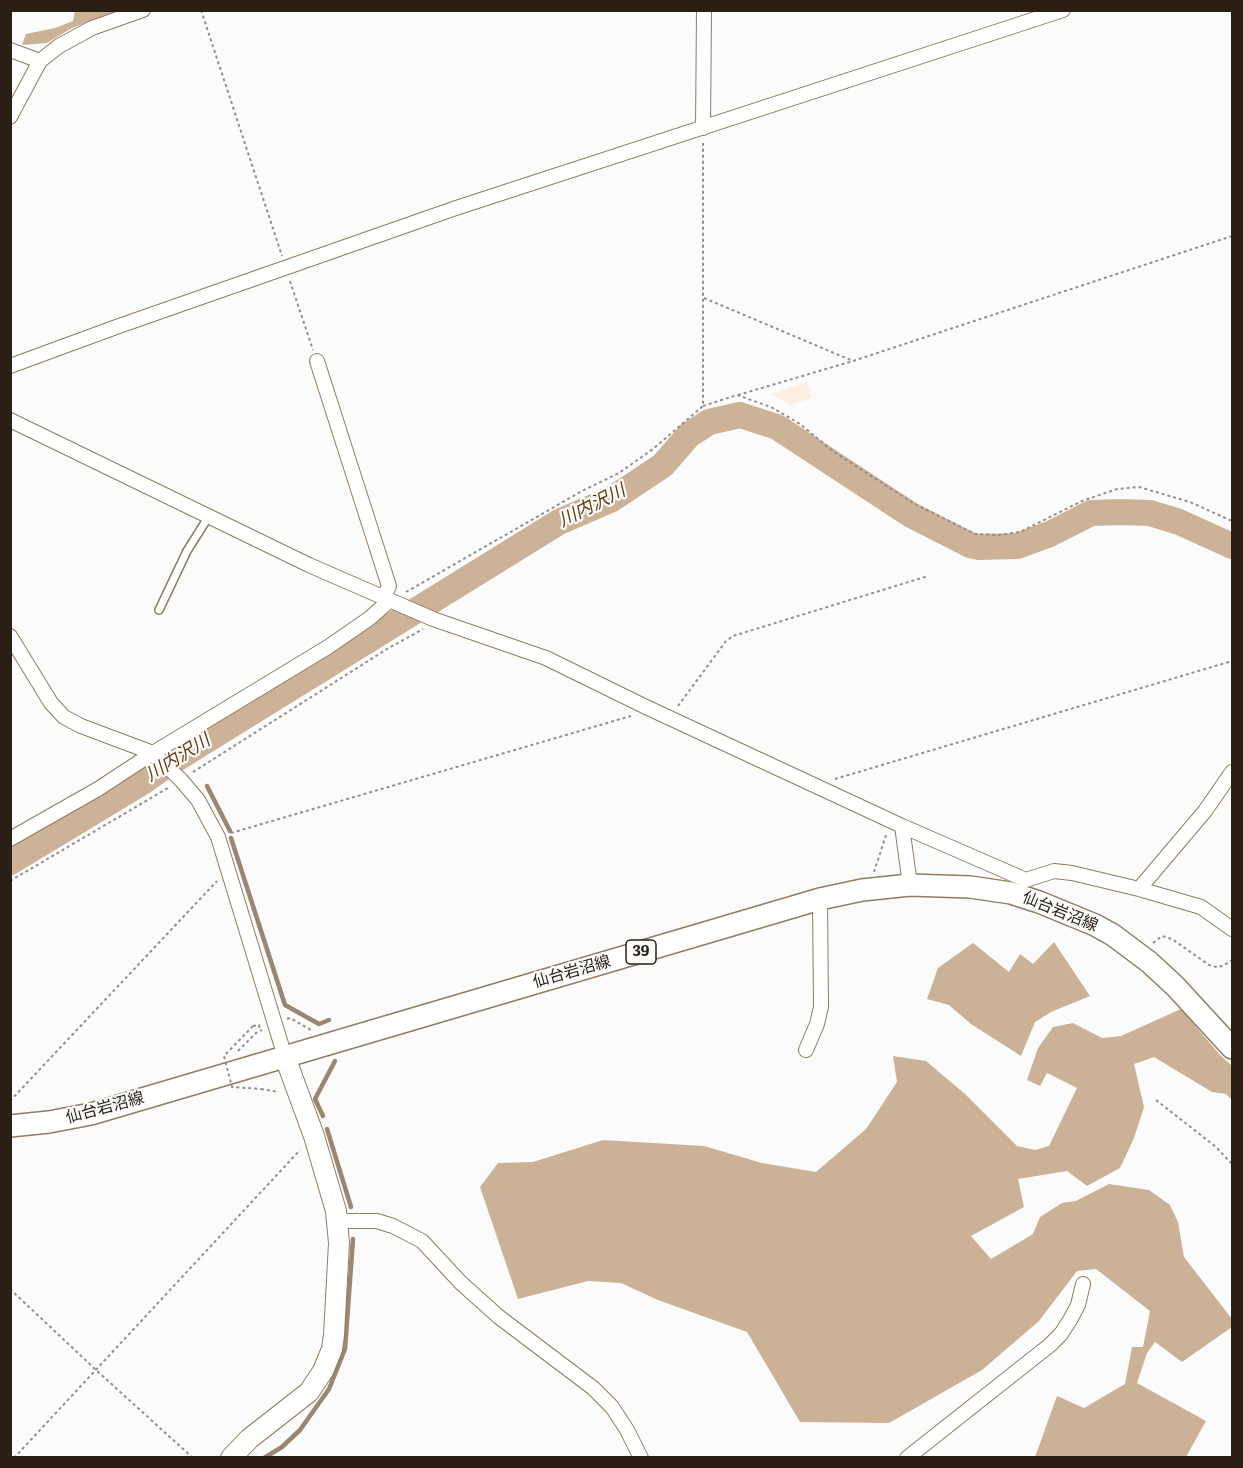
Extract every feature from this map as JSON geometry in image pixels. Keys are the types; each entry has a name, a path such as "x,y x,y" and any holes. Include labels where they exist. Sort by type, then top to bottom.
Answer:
{"main road":[{"name":"仙台岩沼線","path":"10,1126 91,1114 820,899 862,890 910,885 970,887 1011,893 1077,916 1113,935 1142,957 1175,986 1233,1048"}],"street":[{"path":"10,117 40,61 58,46 92,28 143,10"},
{"path":"703,128 704,10"},
{"path":"10,366 456,208 1063,10"},
{"path":"10,50 40,61"},
{"path":"317,361 389,586 391,601"},
{"path":"10,420 309,565 436,620 546,658 813,785 1026,880 1054,871 1072,873 1201,907 1233,929"},
{"path":"10,839 155,755 328,647 391,601"},
{"path":"10,636 51,703 64,717 155,755 179,777 198,800 218,837 285,1057 314,1136 336,1211 339,1243 334,1335 332,1349 323,1371 309,1392 249,1439 231,1458"},
{"path":"1139,890 1205,811 1233,772"},
{"path":"902,826 910,885"},
{"path":"806,1050 817,1024 821,1007 820,899"},
{"path":"337,1221 377,1221 400,1229 422,1241 461,1283 499,1317 593,1388 612,1407 641,1458"},
{"path":"907,1458 1050,1346 1061,1334 1078,1305 1083,1284"}],"lane":[{"path":"159,610 208,516"}],"path":[{"path":"201,10 317,361"},
{"path":"703,128 703,406"},
{"path":"391,601 582,491 619,473 653,449 703,406 853,361 1233,236"},
{"path":"703,297 853,361"},
{"path":"738,395 771,407 800,424 834,452 913,503 975,534 1000,535 1020,532 1082,501 1117,489 1139,487 1190,502 1233,521"},
{"path":"669,717 726,641 733,636 928,576"},
{"path":"10,881 436,620"},
{"path":"813,785 1233,661"},
{"path":"234,832 642,712 646,707"},
{"path":"10,1101 227,870"},
{"path":"1142,957 1155,940 1162,936 1178,942 1209,965 1223,966 1233,960"},
{"path":"260,1031 259,1025 253,1026 224,1056 232,1087 261,1089"},
{"path":"1156,1100 1216,1147 1233,1164"},
{"path":"14,1458 314,1136"},
{"path":"10,1289 193,1458"}],"shaded area":[{"path":"75,11 117,11 72,28 47,43 22,45 26,34 55,28 73,21"},
{"path":"807,382 812,398 790,405 771,394"},
{"path":"1054,942 1090,996 1051,1012 1035,1022 1021,1056 971,1024 949,1005 927,999 938,968 973,943 1009,972 1020,954 1033,964"},
{"path":"1181,1009 1232,1066 1232,1100 1226,1094 1212,1092 1154,1057 1134,1064 1144,1107 1134,1138 1120,1168 1087,1186 1067,1171 1018,1179 1024,1207 971,1236 991,1259 1033,1234 1040,1217 1062,1203 1076,1201 1109,1184 1149,1190 1170,1205 1178,1222 1184,1257 1232,1319 1232,1327 1182,1362 1155,1342 1147,1353 1137,1383 1206,1421 1186,1457 1035,1457 1057,1396 1084,1408 1125,1384 1132,1347 1143,1347 1150,1311 1096,1269 1077,1271 1039,1321 982,1370 889,1423 800,1422 747,1332 658,1300 621,1283 588,1281 518,1299 480,1187 498,1163 533,1162 603,1140 704,1146 762,1163 816,1172 866,1129 897,1082 893,1056 926,1061 965,1094 1017,1146 1035,1150 1049,1146 1077,1088 1047,1073 1040,1086 1027,1080 1038,1048 1053,1027 1073,1023 1102,1038 1121,1036"}],"waterway":[{"name":"川内沢川","path":"10,862 559,522 612,499 663,465 689,435 709,422 740,415 777,427 911,515 970,545 979,547 1017,546 1050,534 1091,513 1120,512 1150,513 1179,522 1232,546"},
{"name":"川内沢川","path":"178,758 185,763"},
{"path":"207,786 230,831"},
{"path":"231,838 285,1005 319,1024 329,1020"},
{"path":"323,1116 315,1099 335,1061"},
{"path":"327,1129 351,1207"},
{"path":"264,1458 282,1447 300,1430 329,1389 345,1349 353,1239"}]}
